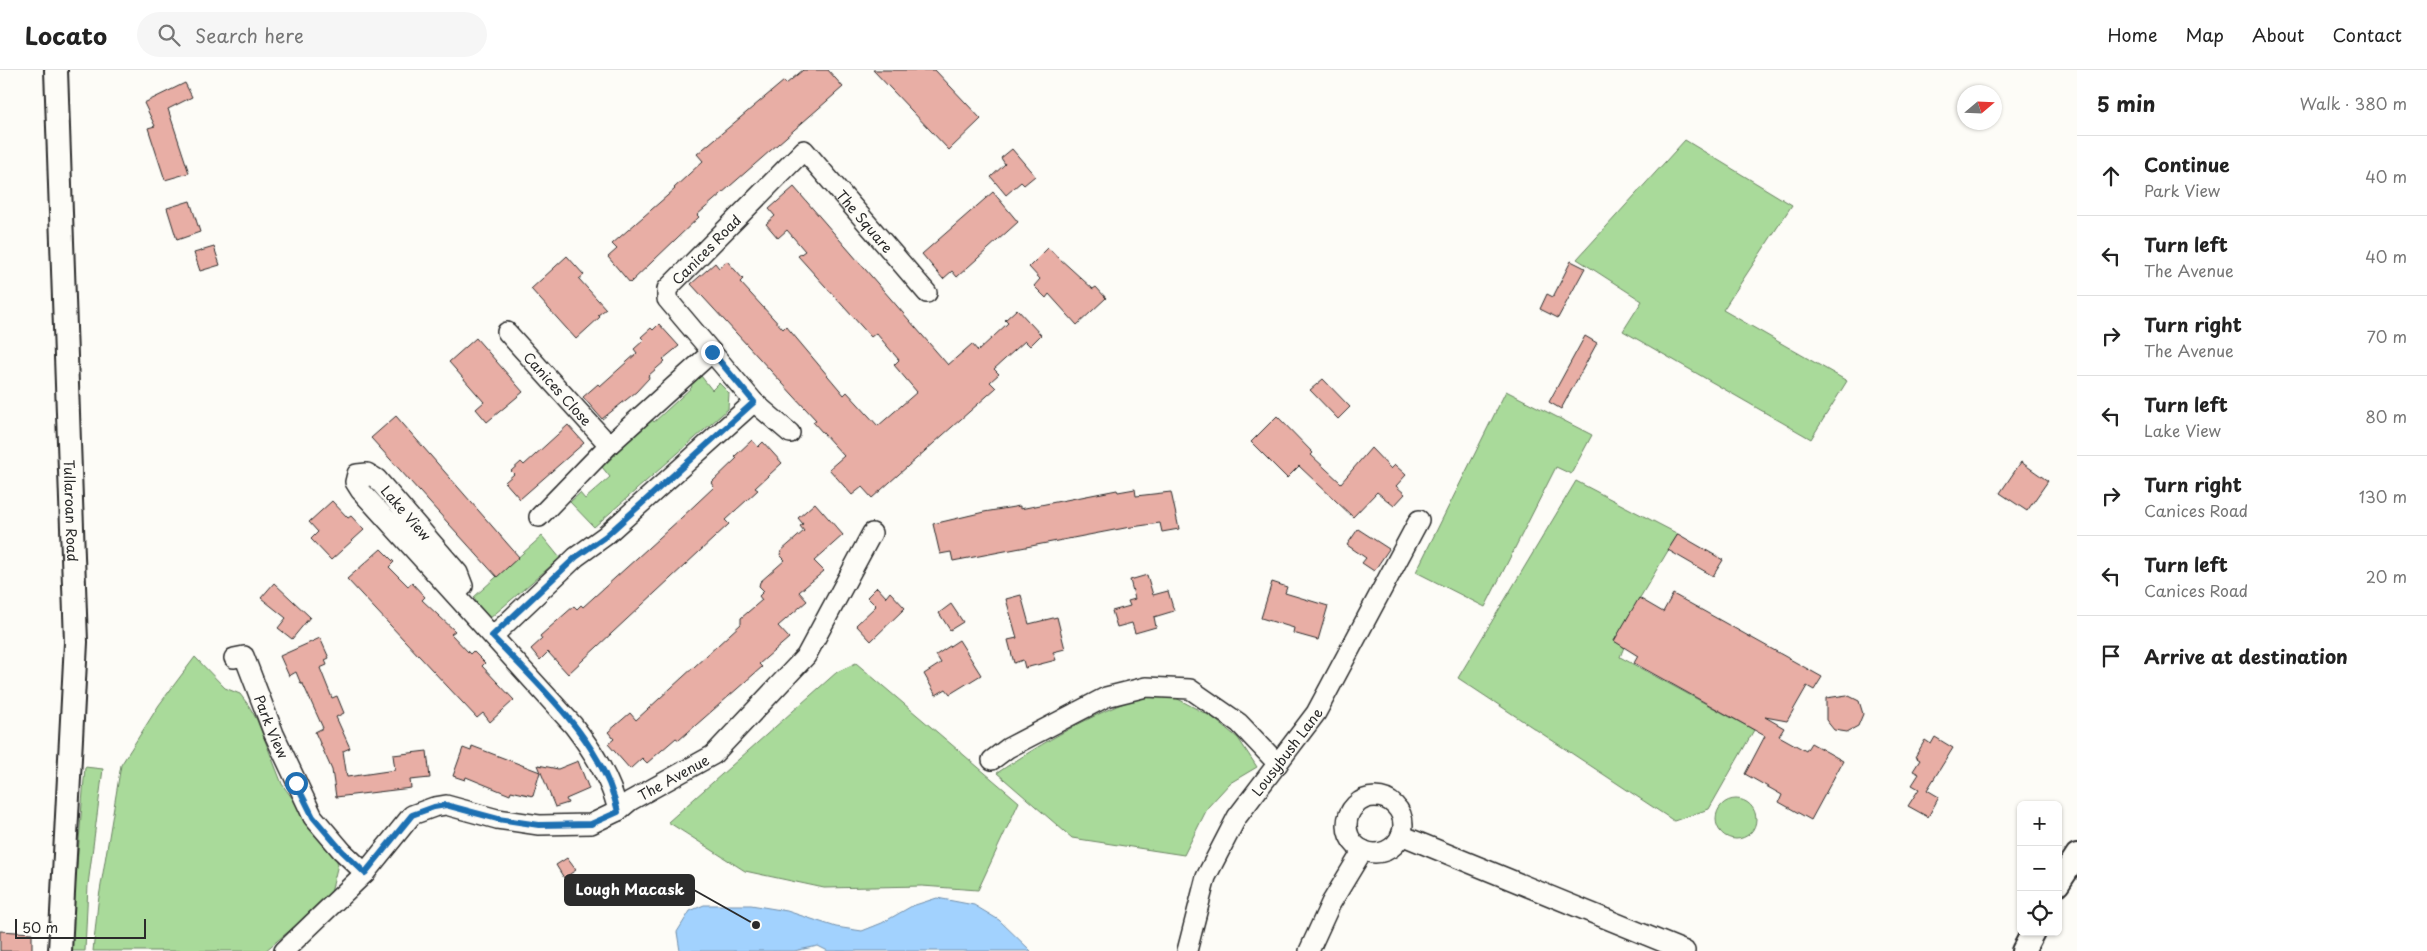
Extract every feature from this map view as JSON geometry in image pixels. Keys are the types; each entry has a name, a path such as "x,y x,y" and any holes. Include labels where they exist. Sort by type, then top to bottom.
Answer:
{"street":[{"name":"Tullaroan Road","path":"56,70 76,642 60,951"},
{"name":"The Square","path":"804,150 927,293"},
{"name":"Canices Road","path":"790,433 754,402 667,299 667,289 804,150"},
{"name":"Canices Close","path":"507,332 609,445"},
{"path":"539,517 609,445 712,352"},
{"path":"492,636 576,557 606,536 754,402"},
{"name":"Lake View","path":"456,594 463,586 458,573 376,479 367,474 357,474 355,482 360,490 541,688 589,746 614,791 618,812"},
{"name":"Lousybush Lane","path":"1187,951 1206,877 1237,817 1316,713 1419,520"},
{"name":"The Avenue","path":"284,951 365,873 412,815 446,805 498,819 548,826 591,824 618,812 630,801 713,755 806,656 872,533"},
{"name":"Park View","path":"234,658 244,656 274,734 313,817 342,851 365,873"},
{"path":"992,760 1008,748 1106,697 1146,687 1190,689 1239,723 1278,764"},
{"path":"1370,797 1384,798 1396,806 1402,818 1401,835 1398,842 1389,850 1377,853 1363,850 1352,842 1347,828 1349,814 1357,803 1370,797"},
{"path":"1401,835 1685,951"},
{"path":"1309,951 1331,903 1363,850"},
{"path":"2062,878 2077,855"},
{"path":"2023,951 2031,936"}],"green space":[{"path":"1685,140 1792,205 1723,310 1847,381 1811,439 1623,331 1642,301 1577,259"},
{"path":"701,376 712,390 719,383 729,393 728,409 594,527 570,502 580,493 585,499 610,477 602,467 617,453 614,450 650,417 654,422 692,387 691,385"},
{"path":"1506,391 1592,435 1571,474 1556,467 1485,607 1416,572"},
{"path":"1576,481 1678,534 1614,641 1624,647 1620,657 1754,730 1709,809 1674,821 1458,678"},
{"path":"542,536 560,558 489,619 480,610 474,597"},
{"path":"195,657 225,688 240,694 249,706 257,720 282,784 320,837 333,851 338,864 330,897 265,951 93,951 98,903 121,765 159,705"},
{"path":"856,663 1019,802 978,890 922,886 824,888 745,871 668,822 837,672"},
{"path":"1146,695 1174,697 1212,717 1238,738 1257,767 1230,783 1208,807 1184,855 1072,838 997,773 1088,719"},
{"path":"85,767 103,769 88,885 85,951 70,951"},
{"path":"1732,799 1740,799 1747,802 1753,808 1756,819 1753,830 1747,836 1740,839 1732,839 1725,836 1719,830 1716,823 1716,815 1719,808 1725,802"}],"water":[{"path":"937,898 974,905 999,920 1031,951 828,951 818,946 794,951 680,951 677,932 690,911 704,905 751,905 787,911 836,927 862,931 882,923 912,906"}],"building":[{"path":"803,70 828,70 843,87 697,215 699,217 630,283 608,257 617,249 612,244 675,189 703,161 697,154 784,81 786,84"},
{"path":"873,70 935,70 981,119 949,150"},
{"path":"185,83 192,97 168,109 189,173 165,180 148,128 155,126 144,103"},
{"path":"1012,149 1035,176 1024,185 1021,182 1006,195 991,177 1005,164 1001,158"},
{"path":"794,187 948,365 972,344 978,351 1008,323 1005,320 1017,309 1041,335 1030,346 1025,341 994,369 999,374 990,382 996,388 872,498 862,487 852,495 829,469 844,456 813,422 816,420 691,284 715,263 719,268 727,261 743,279 740,282 783,329 786,326 844,395 847,392 878,426 917,392 894,365 899,360 876,333 871,337 798,256 805,251 787,230 778,238 766,224 775,216 769,209"},
{"path":"993,192 1018,222 957,277 952,271 943,279 922,254"},
{"path":"190,201 200,232 177,240 167,208"},
{"path":"214,247 220,265 200,271 194,253"},
{"path":"1048,248 1093,289 1096,287 1106,298 1077,325 1049,294 1046,298 1034,286 1040,279 1029,267"},
{"path":"567,256 584,275 579,279 606,309 576,339 531,289"},
{"path":"1571,261 1585,268 1558,318 1540,309 1547,294 1553,297"},
{"path":"659,324 679,346 663,359 665,361 648,376 649,378 636,392 602,419 583,397 598,384 600,386 637,353 634,349 644,340 641,337"},
{"path":"1585,336 1597,343 1561,409 1549,402"},
{"path":"476,338 523,392 487,422 476,409 484,402 449,362"},
{"path":"1323,379 1350,407 1338,419 1310,390"},
{"path":"396,416 519,557 497,577 371,438"},
{"path":"1277,416 1313,453 1311,455 1341,483 1371,448 1391,469 1395,465 1406,475 1396,486 1405,494 1394,506 1377,492 1353,517 1299,466 1287,478 1251,442"},
{"path":"568,425 584,443 520,499 505,482 514,474 511,471 521,462 524,465"},
{"path":"752,440 758,447 763,442 782,463 755,488 758,490 725,520 729,524 568,674 548,652 540,660 531,649 542,639 540,636 574,606 577,609 581,605 583,607 680,519 714,487 711,483 737,458 735,456"},
{"path":"2021,462 2048,481 2027,511 2000,493"},
{"path":"1135,489 1136,496 1171,492 1179,529 1162,532 1160,523 953,561 951,552 940,554 933,524 984,512 1020,506 1020,509 1117,490 1118,492"},
{"path":"332,501 348,518 351,516 364,530 331,560 311,539 318,532 309,522"},
{"path":"815,503 843,535 814,561 824,571 799,592 807,601 778,626 789,638 759,664 762,667 679,740 676,738 647,763 642,758 630,769 608,744 614,739 608,732 630,713 636,720 741,624 741,618 762,600 759,596 764,591 759,586 760,582 785,560 780,555 781,551 804,531 800,526 803,524 798,518"},
{"path":"1358,529 1389,549 1374,571 1362,563 1366,558 1347,545"},
{"path":"1678,534 1723,560 1713,576 1668,550"},
{"path":"381,549 394,562 389,567 408,586 412,583 425,597 422,600 455,631 451,634 470,654 473,651 485,663 482,666 514,700 490,722 483,713 477,718 347,579"},
{"path":"1147,575 1153,595 1168,591 1174,611 1154,617 1156,627 1135,633 1132,623 1117,627 1112,611 1130,606 1128,601 1135,599 1130,580"},
{"path":"1272,582 1287,587 1285,593 1328,606 1318,640 1293,633 1294,628 1261,618"},
{"path":"274,583 310,617 292,639 278,628 286,618 261,598"},
{"path":"877,587 886,597 890,592 905,608 871,641 856,625 876,606 867,597"},
{"path":"1673,594 1822,677 1814,690 1807,686 1787,721 1765,717 1784,728 1779,736 1806,751 1811,743 1843,761 1811,820 1779,802 1782,795 1745,774 1765,736 1634,663 1638,656 1614,641 1639,598 1663,612"},
{"path":"1021,595 1029,624 1057,617 1065,649 1053,652 1056,660 1025,668 1023,660 1014,663 1008,640 1017,638 1006,599"},
{"path":"951,604 963,622 950,630 939,613"},
{"path":"320,638 329,658 325,660 327,665 320,668 332,698 337,696 344,713 336,717 350,748 343,751 347,777 395,770 393,755 427,751 430,778 410,780 411,788 336,797 332,770 315,732 323,728 296,672 289,676 280,656"},
{"path":"959,640 981,675 950,694 946,689 936,695 924,674 941,663 936,655"},
{"path":"1847,695 1859,701 1863,714 1858,726 1847,732 1834,730 1826,720 1826,698"},
{"path":"1935,737 1953,748 1927,790 1939,797 1928,817 1908,806 1919,789 1912,785 1919,774 1913,771 1920,760 1915,757 1925,740 1931,744"},
{"path":"472,746 540,772 533,796 511,791 510,795 466,777 465,780 453,776 463,748 471,751"},
{"path":"578,761 589,789 566,799 568,803 555,807 538,765 558,769"},
{"path":"567,858 576,870 564,878 556,865"},
{"path":"0,931 32,933 32,951 0,951"}],"place":[{"name":"Lough Macask","path":"756,925"}],"route":[{"path":"296,783 313,817 342,851 365,873 412,815 434,807 446,805 498,819 539,825 575,826 591,824 618,812 614,791 589,746 541,688 492,636 576,557 606,536 754,402 712,352"}]}
